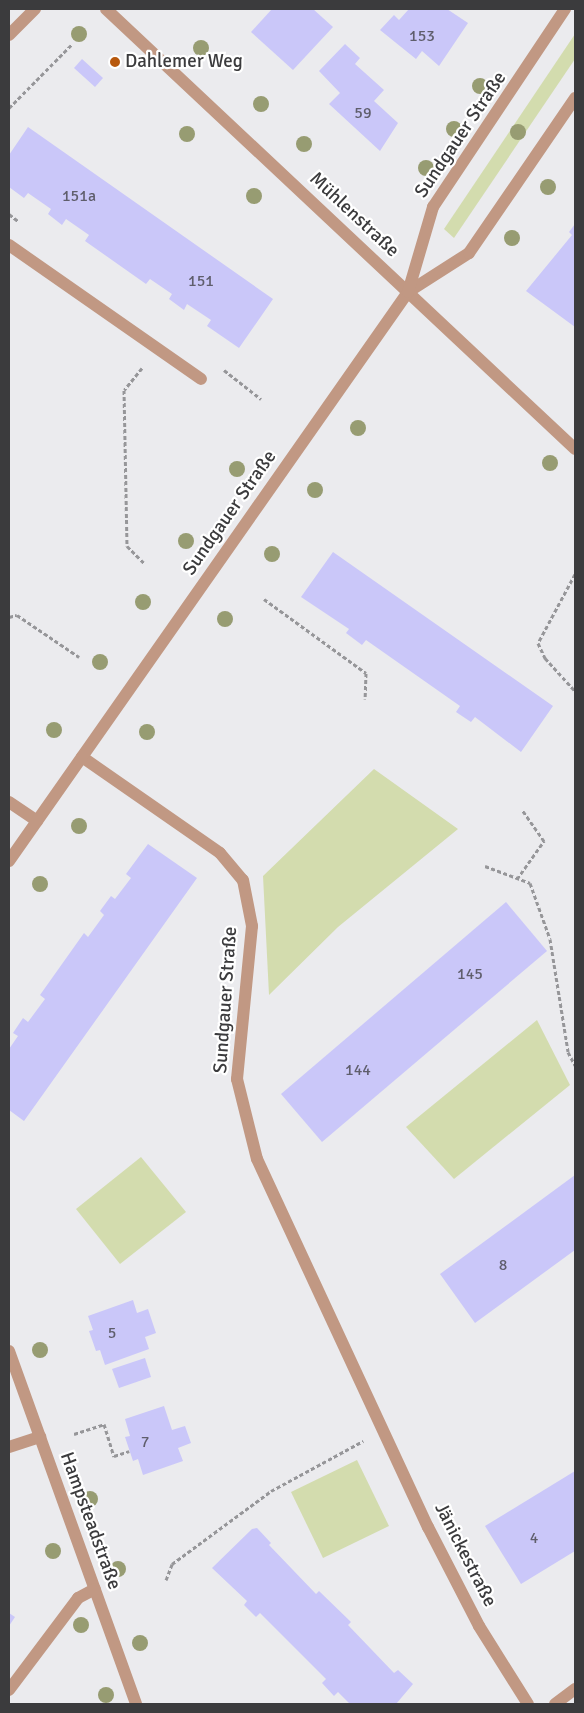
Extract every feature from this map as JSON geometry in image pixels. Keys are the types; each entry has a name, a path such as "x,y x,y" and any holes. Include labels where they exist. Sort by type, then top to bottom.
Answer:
{"street":[{"path":"9,35 35,9"},
{"name":"Mühlenstraße","path":"106,9 575,449"},
{"name":"Sundgauer Straße","path":"9,861 408,292 432,207 565,9"},
{"name":"Sundgauer Straße","path":"408,292 469,253 575,98"},
{"path":"9,245 201,379"},
{"name":"Sundgauer Straße","path":"82,756 220,853 242,880 252,926 237,1080 257,1159 381,1421"},
{"path":"9,802 37,821"},
{"name":"Hampsteadstraße","path":"9,1351 136,1704"},
{"name":"Jänickestraße","path":"381,1421 428,1527 479,1626 528,1704"},
{"path":"9,1446 40,1437"},
{"path":"9,1690 78,1598 95,1589"},
{"path":"555,1704 575,1690"}],"path":[{"path":"9,108 73,42"},
{"path":"145,564 127,546 124,390 157,348"},
{"path":"575,574 538,643 545,658 575,691"},
{"path":"264,599 366,672 365,699"},
{"path":"9,616 17,614 79,657"},
{"path":"517,879 544,841 522,810"},
{"path":"485,866 530,883 550,939 568,1052 575,1065"},
{"path":"166,1580 172,1564 271,1491 355,1448 381,1421"},
{"path":"74,1434 104,1424 114,1456 129,1450"}],"green space":[{"path":"575,34 575,59 454,238 444,229"},
{"path":"374,769 458,829 338,927 269,995 263,876"},
{"path":"537,1020 570,1085 454,1179 406,1127"},
{"path":"141,1157 186,1212 120,1264 76,1209"},
{"path":"357,1460 389,1526 323,1558 291,1492"}],"building":[{"path":"272,9 313,9 333,27 293,70 251,32"},
{"path":"409,9 447,9 468,23 439,66 422,51 416,59 380,30 394,15 399,20"},
{"path":"345,44 360,58 355,64 384,90 374,101 398,123 380,151 329,104 340,93 319,71"},
{"path":"82,59 103,78 95,87 74,68"},
{"path":"28,127 273,299 239,348 207,326 211,320 187,304 184,310 169,299 172,294 150,279 146,284 85,241 89,235 66,219 62,225 48,214 51,209 28,193 24,198 9,187 9,155"},
{"path":"575,224 575,327 526,291 572,235 569,232"},
{"path":"333,552 553,706 521,752 475,717 471,722 456,712 460,706 366,640 362,645 346,633 349,629 301,597"},
{"path":"148,844 197,878 24,1121 9,1110 9,1049 18,1036 13,1033 23,1018 28,1022 45,999 40,995 84,933 88,937 104,915 100,911 111,896 115,899 131,878 126,874"},
{"path":"506,902 547,951 322,1142 281,1094"},
{"path":"575,1175 575,1250 475,1323 440,1274"},
{"path":"133,1300 137,1313 148,1309 156,1333 145,1337 149,1349 105,1365 100,1350 96,1351 89,1331 93,1330 88,1316"},
{"path":"145,1358 151,1377 119,1388 112,1369"},
{"path":"164,1406 172,1430 185,1426 191,1443 178,1448 183,1461 143,1475 138,1459 133,1461 125,1437 130,1436 125,1419"},
{"path":"575,1471 575,1551 521,1584 485,1526"},
{"path":"257,1528 271,1543 269,1545 316,1594 319,1591 351,1622 348,1625 394,1673 398,1670 413,1684 396,1704 350,1704 338,1692 334,1696 322,1683 326,1679 260,1613 256,1617 244,1605 247,1601 212,1568 252,1529"},
{"path":"9,1613 15,1617 9,1626"}],"place":[{"name":"Dahlemer Weg","path":"115,62"}]}
